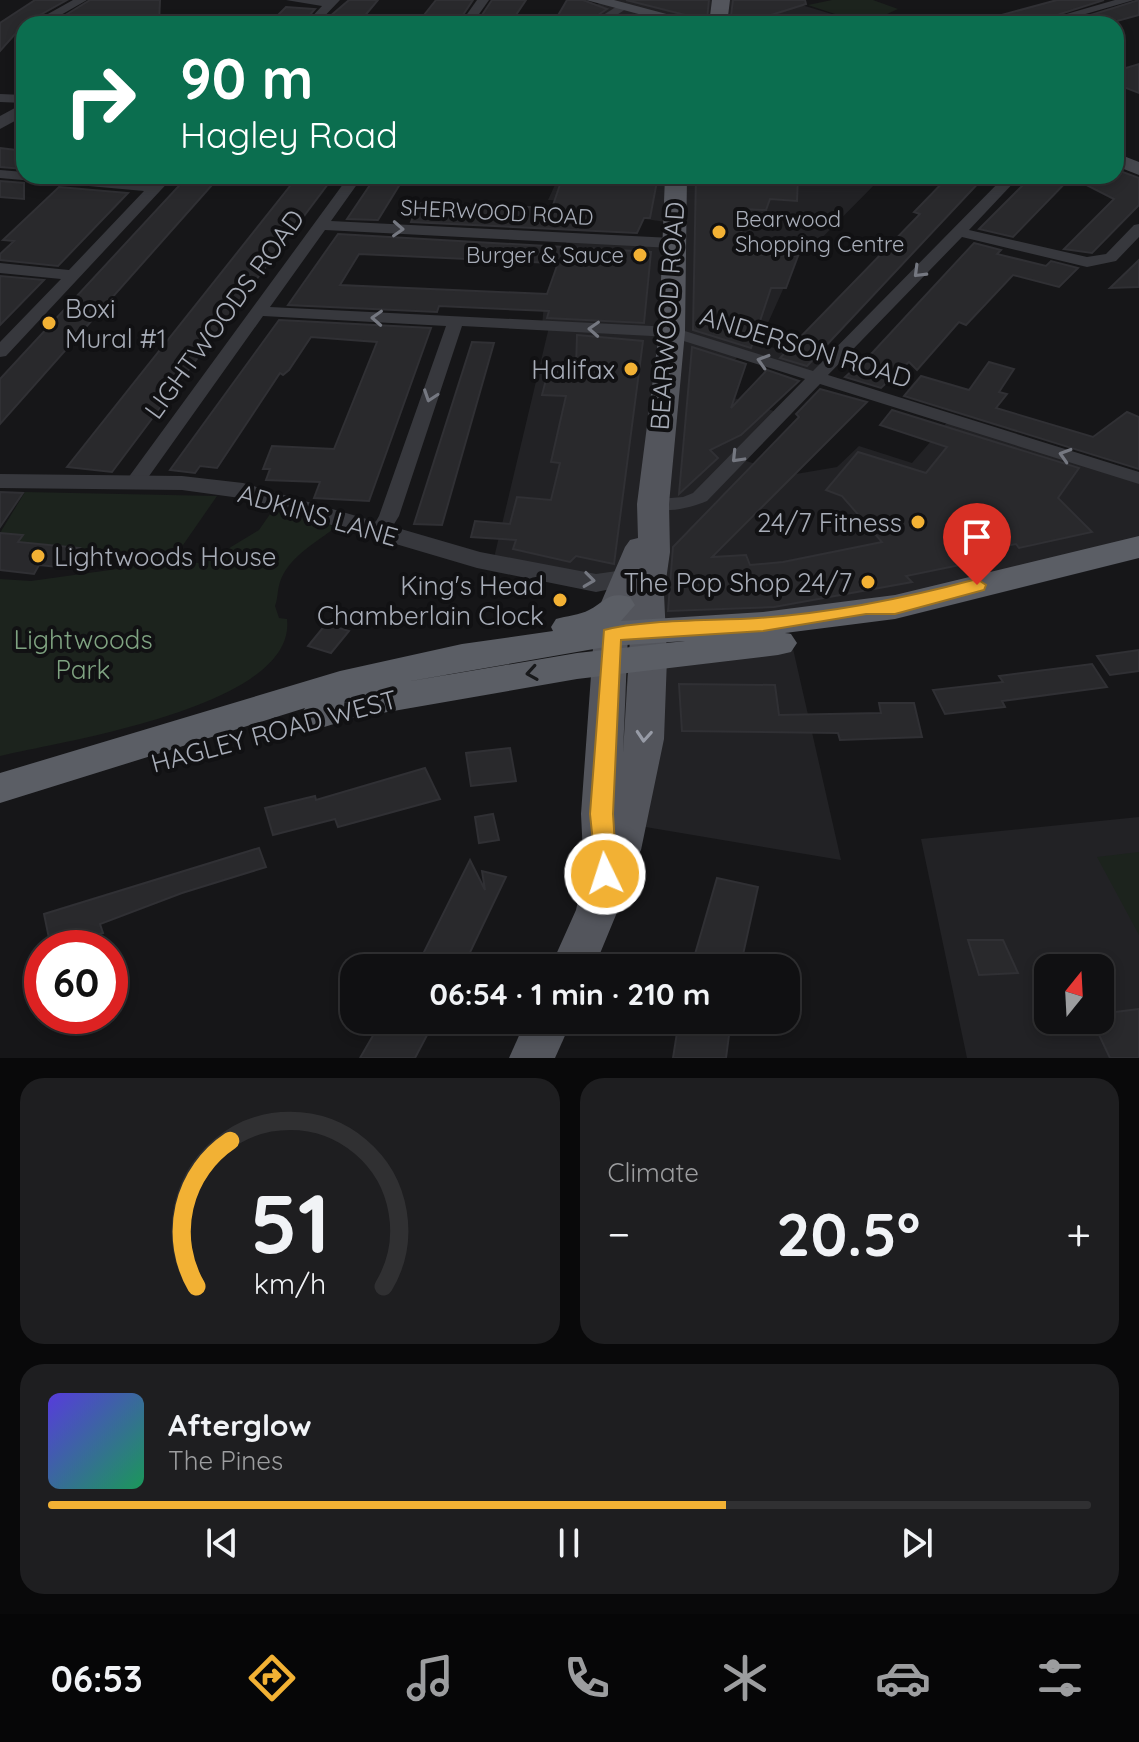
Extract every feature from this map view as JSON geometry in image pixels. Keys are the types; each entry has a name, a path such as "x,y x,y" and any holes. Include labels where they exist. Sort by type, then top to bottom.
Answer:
{"highway":[{"path":"625,631 803,639 873,624 895,607 1139,547"},
{"name":"HAGLEY ROAD WEST","path":"0,788 340,684 462,657 625,631"},
{"name":"HAGLEY ROAD WEST","path":"0,813 138,767 351,705 625,631"}],"main road":[{"path":"594,0 662,16"},
{"name":"BEARWOOD ROAD","path":"625,631 653,504 672,332 676,184"},
{"name":"BEARWOOD ROAD","path":"625,631 647,594 654,552 653,504"},
{"path":"578,954 597,910 605,874 621,850 640,774 625,631"},
{"path":"532,1058 543,1034"}],"street":[{"path":"51,16 81,0"},
{"path":"292,0 333,1"},
{"path":"1068,16 1128,0"},
{"path":"319,16 333,1"},
{"path":"608,16 623,7"},
{"path":"0,352 159,184"},
{"name":"LIGHTWOODS ROAD","path":"135,482 350,184"},
{"path":"653,504 686,503 700,497 1005,184"},
{"name":"SHERWOOD ROAD","path":"320,225 672,243"},
{"path":"958,232 1087,262 1111,258 1139,228"},
{"path":"0,268 72,275"},
{"name":"ANDERSON ROAD","path":"256,311 672,332 1139,478"},
{"path":"381,530 389,516 455,322"},
{"name":"ADKINS LANE","path":"0,481 135,482 243,491 381,530 420,545 596,583 625,631"}],"shaded area":[{"path":"594,0 785,0 838,16 577,16 601,2"},
{"path":"555,184 875,184 808,252 798,256 759,343 826,365 815,376 741,354 726,368 734,398 780,413 737,458 790,475 837,467 859,446 912,463 950,419 1139,478 1139,547 789,631 841,860 616,822 620,732 633,633 621,580 493,562 549,327 542,326 544,303 568,238 671,242 673,223 631,217 593,202 548,200"},
{"path":"1139,817 1139,1058 967,1058 921,839"}],"green space":[{"path":"832,0 873,0 898,9 883,16 841,16 808,5"},
{"name":"Lightwoods Park","path":"25,492 217,496 174,558 203,564 259,530 275,507 336,527 304,550 284,573 275,606 279,618 287,619 280,650 255,675 217,697 170,715 0,756 0,579 31,581 117,569 126,553 18,542 22,535 0,533"},
{"path":"1139,852 1139,935 1097,857"}],"building":[{"path":"35,0 67,0 38,16 16,16 16,33 0,51 0,23"},
{"path":"90,0 160,0 159,16 64,16"},
{"path":"349,0 378,0 365,16 330,16"},
{"path":"436,0 473,0 462,16 423,16"},
{"path":"492,0 526,0 515,16 481,16"},
{"path":"567,0 583,0 607,9 596,16 558,16"},
{"path":"626,0 709,0 707,16 689,16"},
{"path":"733,0 805,0 806,4 768,16 731,16"},
{"path":"1057,0 1104,0 1054,16 998,16"},
{"path":"1139,0 1139,15 1124,19 1124,16 1088,16"},
{"path":"286,7 315,9 309,16 277,16"},
{"path":"1139,64 1139,93 1124,87 1124,69"},
{"path":"0,148 16,150 16,168 0,167"},
{"path":"1124,172 1139,178 1139,205 1092,253 1064,249 1114,199 1085,184 1124,184"},
{"path":"0,181 24,184 24,199 0,197"},
{"path":"181,184 213,184 0,424 0,379"},
{"path":"292,184 328,184 112,472 67,467"},
{"path":"371,184 400,184 378,220 347,219"},
{"path":"560,184 656,184 650,218 644,218 637,233 411,222 418,203 552,208"},
{"path":"696,184 798,184 797,201 770,199 766,210 742,209 741,254 798,256 786,288 771,288 751,348 693,330"},
{"path":"941,184 978,184 807,366 780,358 920,214 914,212"},
{"path":"1024,184 1064,184 1013,237 979,229"},
{"path":"59,187 128,193 58,266 0,260 0,254 14,241 3,240"},
{"path":"338,234 651,252 644,323 547,318 549,311 439,306 437,312 288,305","holes":["359,254 558,263 547,294 340,285"]},
{"path":"974,243 1001,250 997,254 1046,266 1051,261 1078,268 1059,287 1013,275 966,325 959,322 917,370 909,362 881,388 845,377 873,352"},
{"path":"1139,260 1139,287 1110,288"},
{"path":"0,276 44,280 0,325"},
{"path":"279,320 431,328 369,501 314,498 320,482 266,480 270,469 263,469 272,446 334,449 377,342 311,337 289,370 283,375 280,373 217,468 200,466 195,473 170,470"},
{"path":"577,335 643,341 614,564 576,556 570,562 513,549 516,540 471,537 475,521 510,524 517,497 551,500 560,463 551,462 566,396 542,395 549,368 576,369"},
{"path":"472,342 494,343 442,525 414,524"},
{"path":"692,347 746,364 731,408 767,370 799,381 741,435 710,450 718,458 679,494"},
{"path":"989,362 1014,369 999,392 1007,394 996,408 1093,437 1127,412 1139,417 1139,469 904,396 921,376 969,390"},
{"path":"820,389 867,402 712,557 746,555 750,565 783,562 882,542 842,496 826,490 858,452 926,473 947,447 880,425 892,410 1079,468 1058,498 1092,532 1019,548 1016,544 972,552 979,561 906,576 912,582 774,607 668,611 673,547 799,417 796,414"},
{"path":"0,492 23,493 0,527"},
{"name":"Lightwoods House","path":"0,533 23,535 18,542 80,548 68,568 39,565 34,574 0,570"},
{"path":"326,624 349,631 331,653 308,646"},
{"path":"1139,650 1139,671 1110,675 1097,656"},
{"path":"1092,664 1107,687 1002,701 1005,707 945,714 933,690 1003,682 999,676"},
{"path":"679,684 775,685 779,715 881,713 879,703 914,703 922,737 840,740 838,733 682,731"},
{"path":"510,748 516,781 471,786 466,753"},
{"path":"425,768 440,799 338,827 335,819 273,835 265,808 315,796 316,800"},
{"path":"493,814 499,840 479,843 475,817"},
{"path":"259,848 266,867 182,893 100,924 102,930 47,930 44,914"},
{"path":"470,860 485,890 482,871 506,877 469,954 423,954"},
{"path":"717,878 758,887 743,954 695,954"},
{"path":"968,940 1003,940 1018,973 979,975"},
{"path":"1139,1009 1139,1058 1110,1058 1099,1034 1114,1034 1114,1012"},
{"path":"374,1034 428,1034 415,1058 360,1058"},
{"path":"677,1034 729,1034 726,1058 673,1058"}],"place":[{"name":"Bearwood Shopping Centre","path":"719,232"},
{"name":"Burger & Sauce","path":"640,255"},
{"name":"Boxi Mural #1","path":"49,323"},
{"name":"Halifax","path":"631,369"},
{"name":"24/7 Fitness","path":"918,522"},
{"name":"Lightwoods House","path":"38,556"},
{"name":"The Pop Shop 24/7","path":"868,582"},
{"name":"King's Head Chamberlain Clock","path":"560,600"}],"route":[{"path":"605,874 601,814 611,634 763,624 866,608 895,607 977,585"}]}
